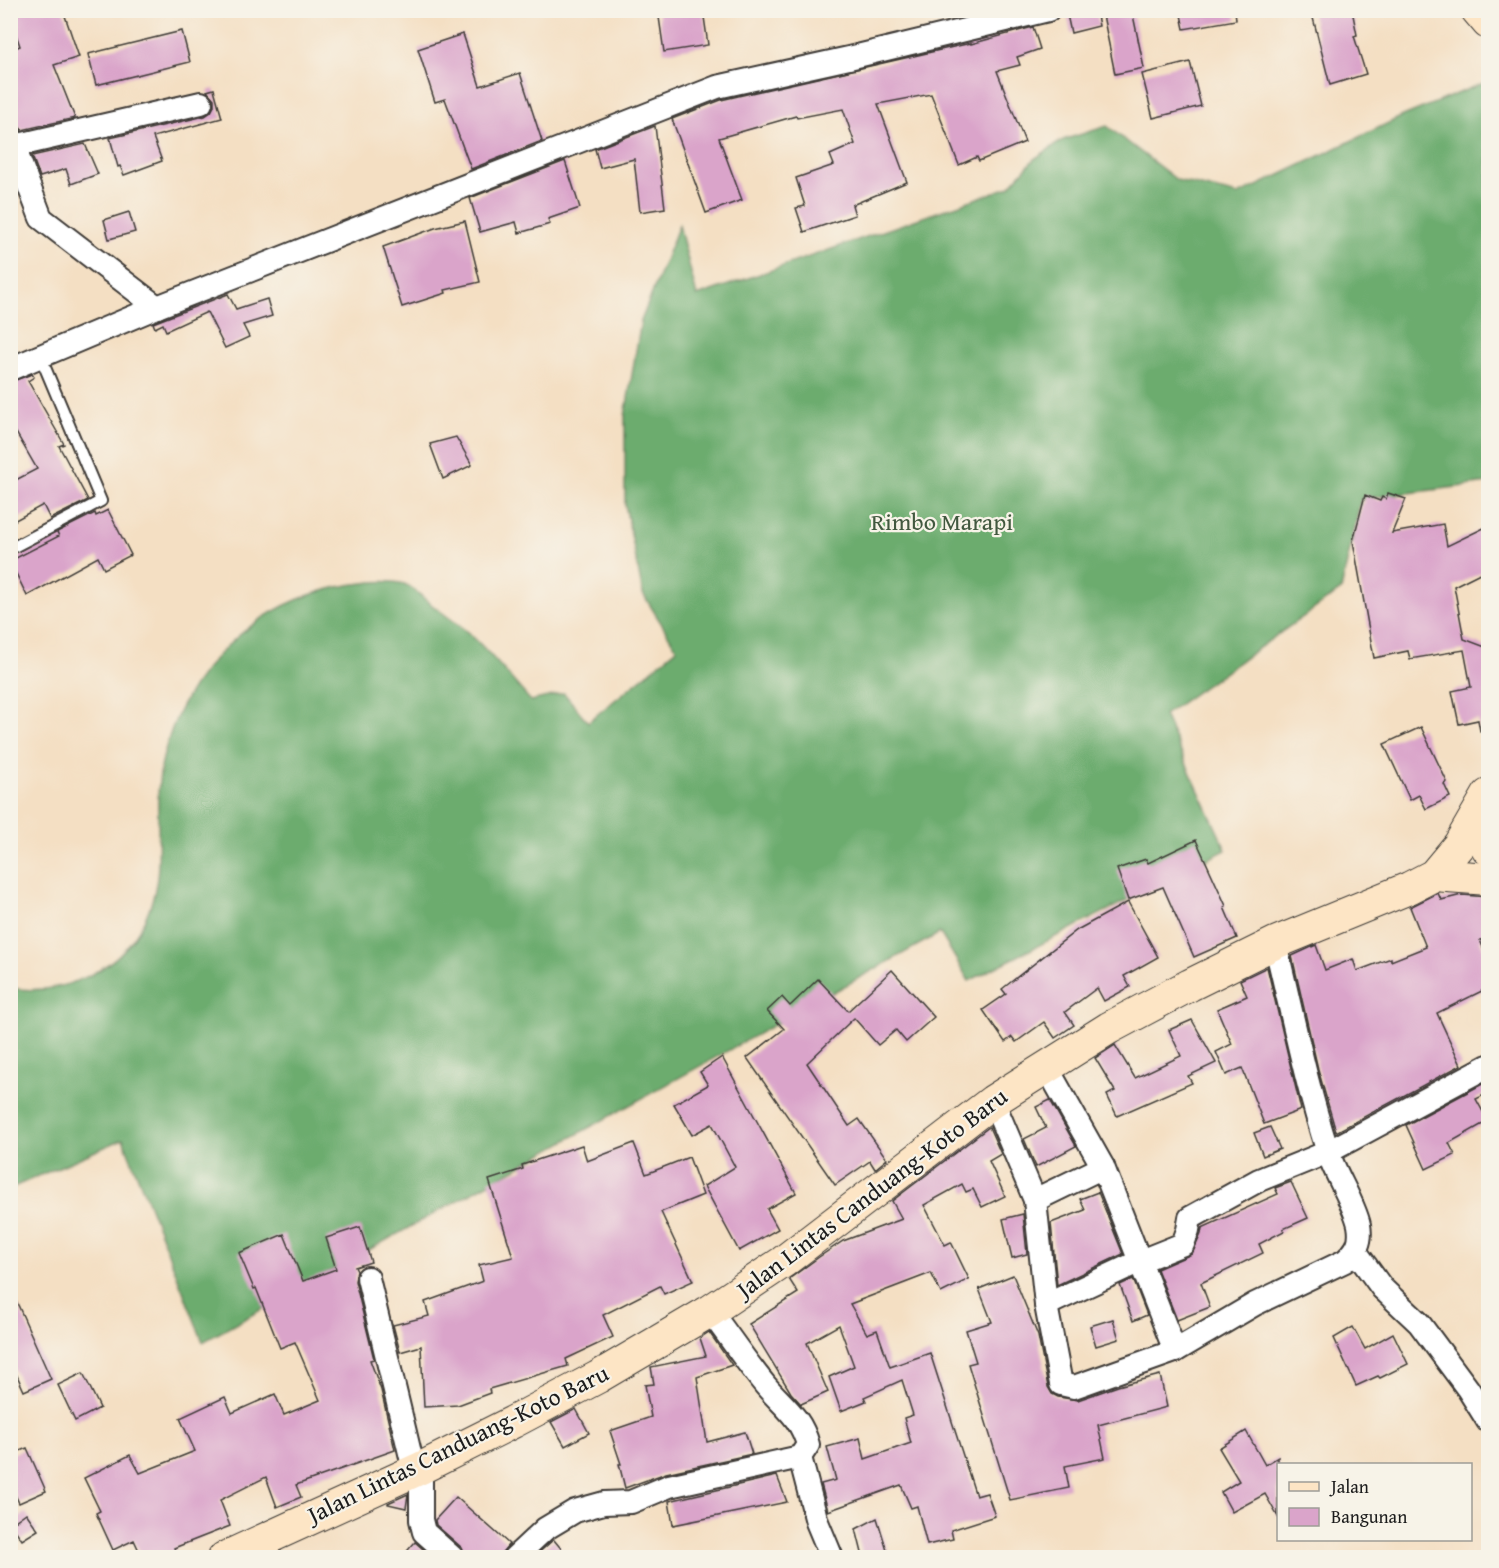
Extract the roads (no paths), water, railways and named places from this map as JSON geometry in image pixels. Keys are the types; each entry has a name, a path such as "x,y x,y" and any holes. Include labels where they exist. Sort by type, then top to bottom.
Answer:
{"main road":[{"path":"1477,10 1488,23"},
{"name":"Jalan Lintas Canduang-Koto Baru","path":"224,1557 418,1469 598,1377 710,1311 783,1262 841,1215 993,1101 1109,1028 1275,943 1409,888 1434,875 1448,860 1481,836 1488,795"},
{"path":"1434,875 1488,879"}],"street":[{"path":"10,369 41,358 157,307 717,87 1048,10"},
{"path":"157,307 41,218 12,143 201,102"},
{"path":"993,1101 1035,1200 1046,1305 1061,1384 1074,1387 1175,1351 1255,1304 1345,1261 1356,1251 1360,1238 1359,1224 1328,1152 1275,943"},
{"path":"1046,1066 1103,1167 1138,1262 1175,1351"},
{"path":"1046,1305 1138,1262 1183,1244 1190,1218 1259,1180 1328,1152 1488,1066"},
{"path":"1035,1200 1103,1167"},
{"path":"1356,1251 1382,1288 1419,1323 1468,1389 1488,1421"},
{"path":"368,1278 418,1469 424,1532 453,1557"},
{"path":"514,1557 544,1529 575,1511 604,1503 631,1502 669,1486 800,1457 808,1445 801,1425 765,1385 710,1311"},
{"path":"800,1457 817,1522 832,1557"}],"lane":[{"path":"10,549 101,501 41,358"}],"park label":[{"name":"Rimbo Marapi","path":"942,522"}]}
